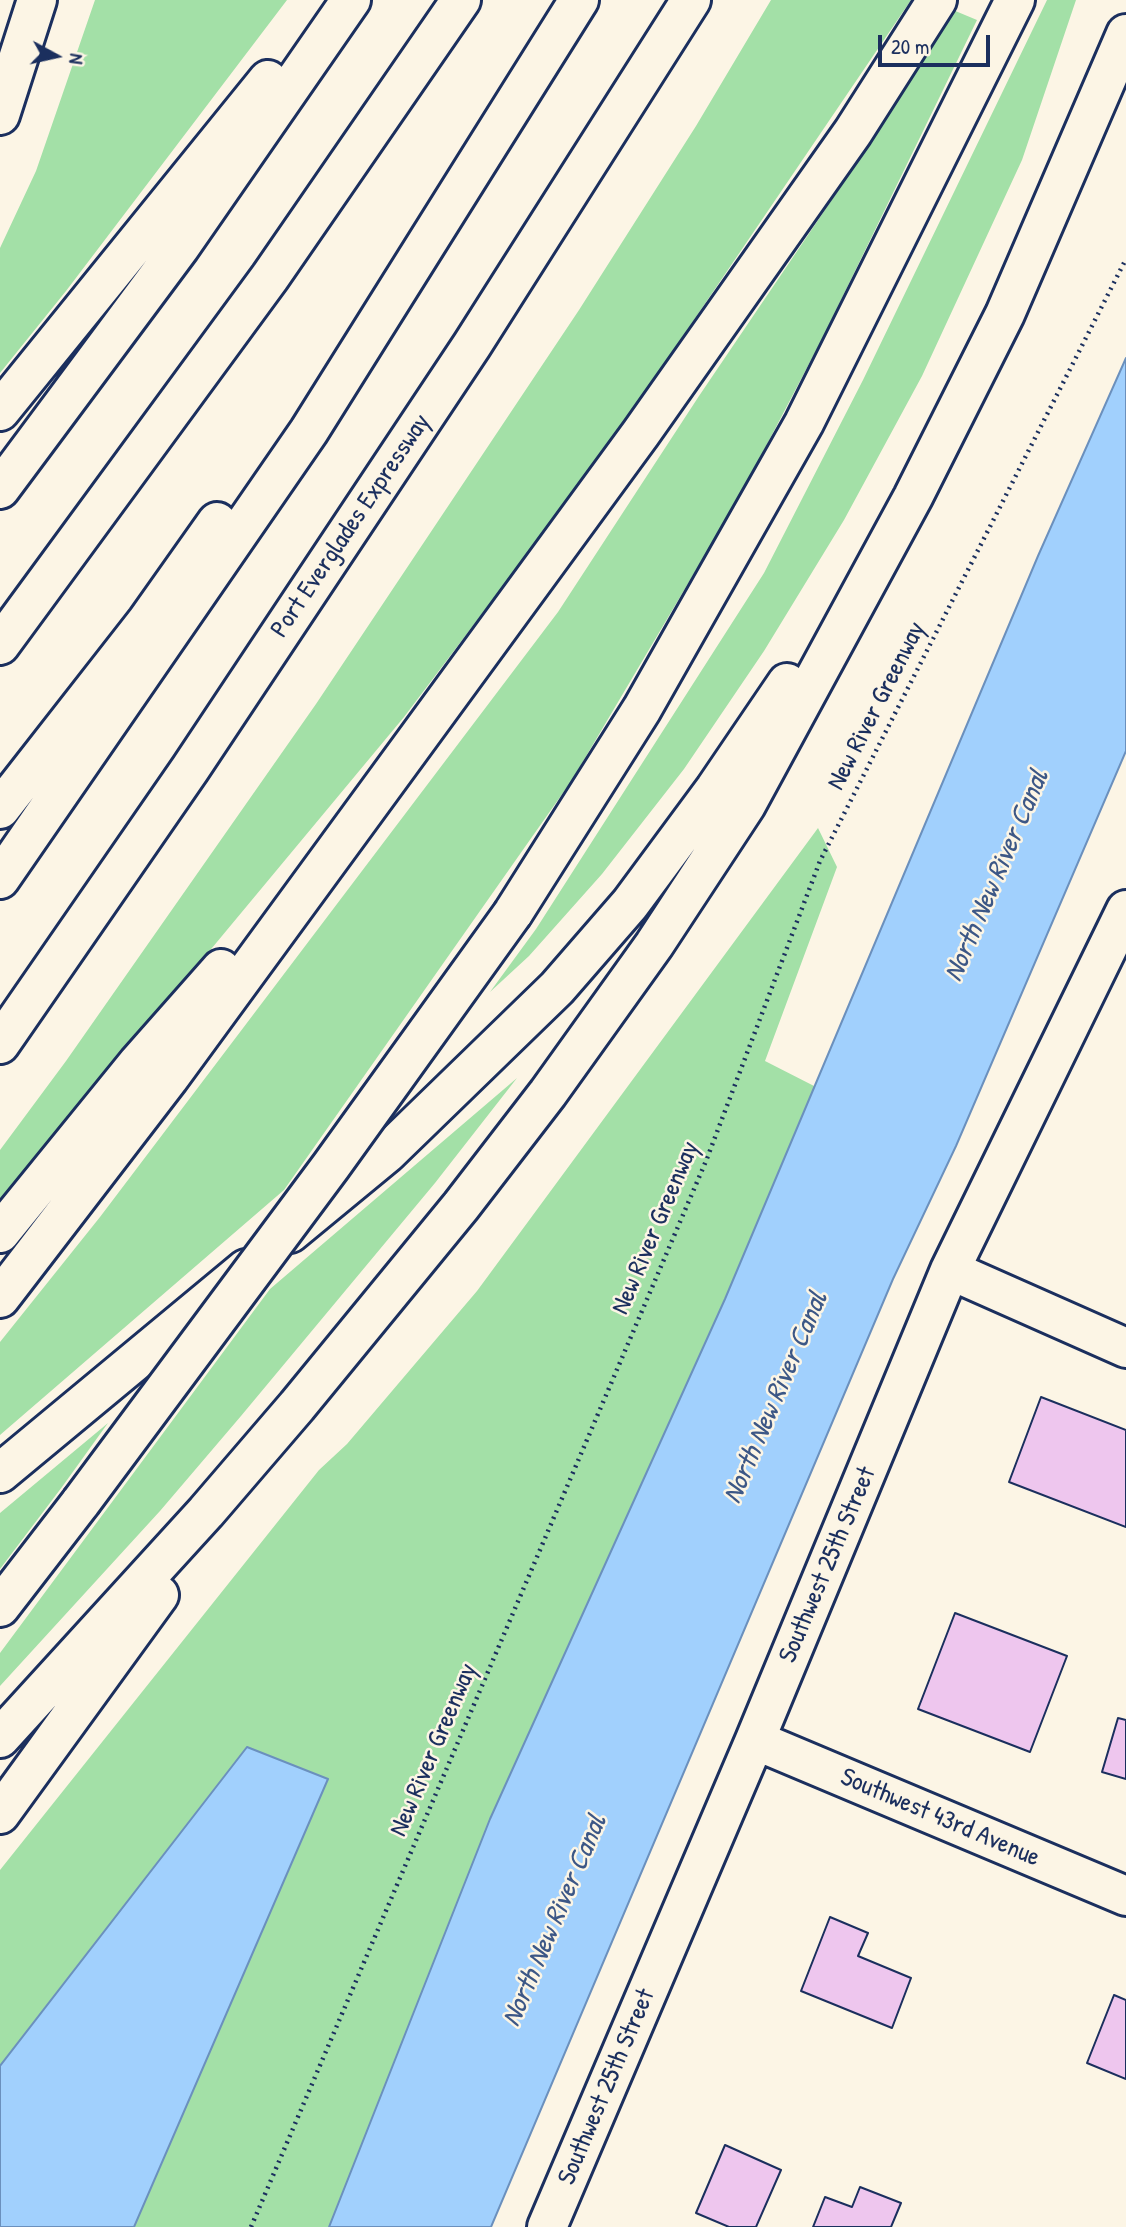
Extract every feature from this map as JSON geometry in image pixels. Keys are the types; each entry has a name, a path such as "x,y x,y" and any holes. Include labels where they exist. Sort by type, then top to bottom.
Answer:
{"main road":[{"path":"0,115 37,0"},
{"path":"0,411 333,0"},
{"path":"0,489 180,247 351,0"},
{"path":"0,645 262,288 461,0"},
{"path":"0,879 309,431 579,0"},
{"name":"Port Everglades Expressway","path":"0,1044 190,769 472,345 691,0"},
{"path":"0,1298 169,1078 641,433 853,132 937,0"},
{"path":"0,1607 331,1166 513,913 642,709 804,423 1015,0"},
{"path":"0,1738 206,1512 297,1406 461,1206 548,1093 654,945 746,805 914,497 1005,314 1126,34"},
{"path":"0,809 147,621 532,74"},
{"path":"0,1473 387,1153 558,988 630,904 715,789 914,497"},
{"path":"0,1233 138,1063 391,775"},
{"name":"Southwest 25th Street","path":"547,2227 755,1740 950,1270 1126,910"},
{"path":"950,1270 1126,1348"},
{"path":"0,1814 297,1406"},
{"name":"Southwest 43rd Avenue","path":"755,1740 1126,1896"}],"path":[{"name":"New River Greenway","path":"251,2227 706,1161 820,861 1126,259"}],"green space":[{"path":"95,0 287,0 66,291 0,373 0,248 36,171"},
{"path":"771,0 911,0 607,448 404,717 0,1203 0,1150 66,1061 316,704 579,310 696,126"},
{"path":"1047,0 1076,0 1022,160 922,376 844,520 764,651 684,769 602,874 529,956 490,992 536,929 764,573 863,380"},
{"path":"953,10 977,20 822,339 742,492 572,780 284,1190 0,1435 0,1342 100,1217 558,612 699,396 850,173"},
{"path":"818,828 837,867 765,1061 816,1087 725,1299 490,1819 329,2227 134,2227 328,1779 0,2066 0,1870 319,1470 347,1444 477,1291"},
{"path":"517,1078 435,1183 241,1416 160,1511 0,1686 0,1653 270,1289"},
{"path":"108,1423 62,1487 0,1569 0,1513"}],"water":[{"name":"North New River Canal","path":"1126,358 1126,751 956,1146 893,1279 491,2227 329,2227 490,1819 725,1299 1038,556"},
{"path":"247,1747 328,1779 134,2227 0,2227 0,2066"}],"building":[{"path":"1041,1397 1126,1430 1126,1527 1009,1482"},
{"path":"955,1613 1067,1656 1030,1752 918,1709"},
{"path":"1118,1718 1126,1720 1126,1779 1102,1772"},
{"path":"830,1917 868,1933 858,1956 911,1978 892,2028 801,1991"},
{"path":"1114,1995 1126,2000 1126,2079 1087,2063"},
{"path":"725,2145 781,2170 756,2227 729,2227 696,2213"},
{"path":"860,2187 901,2203 891,2227 813,2227 825,2197 852,2207"}]}
